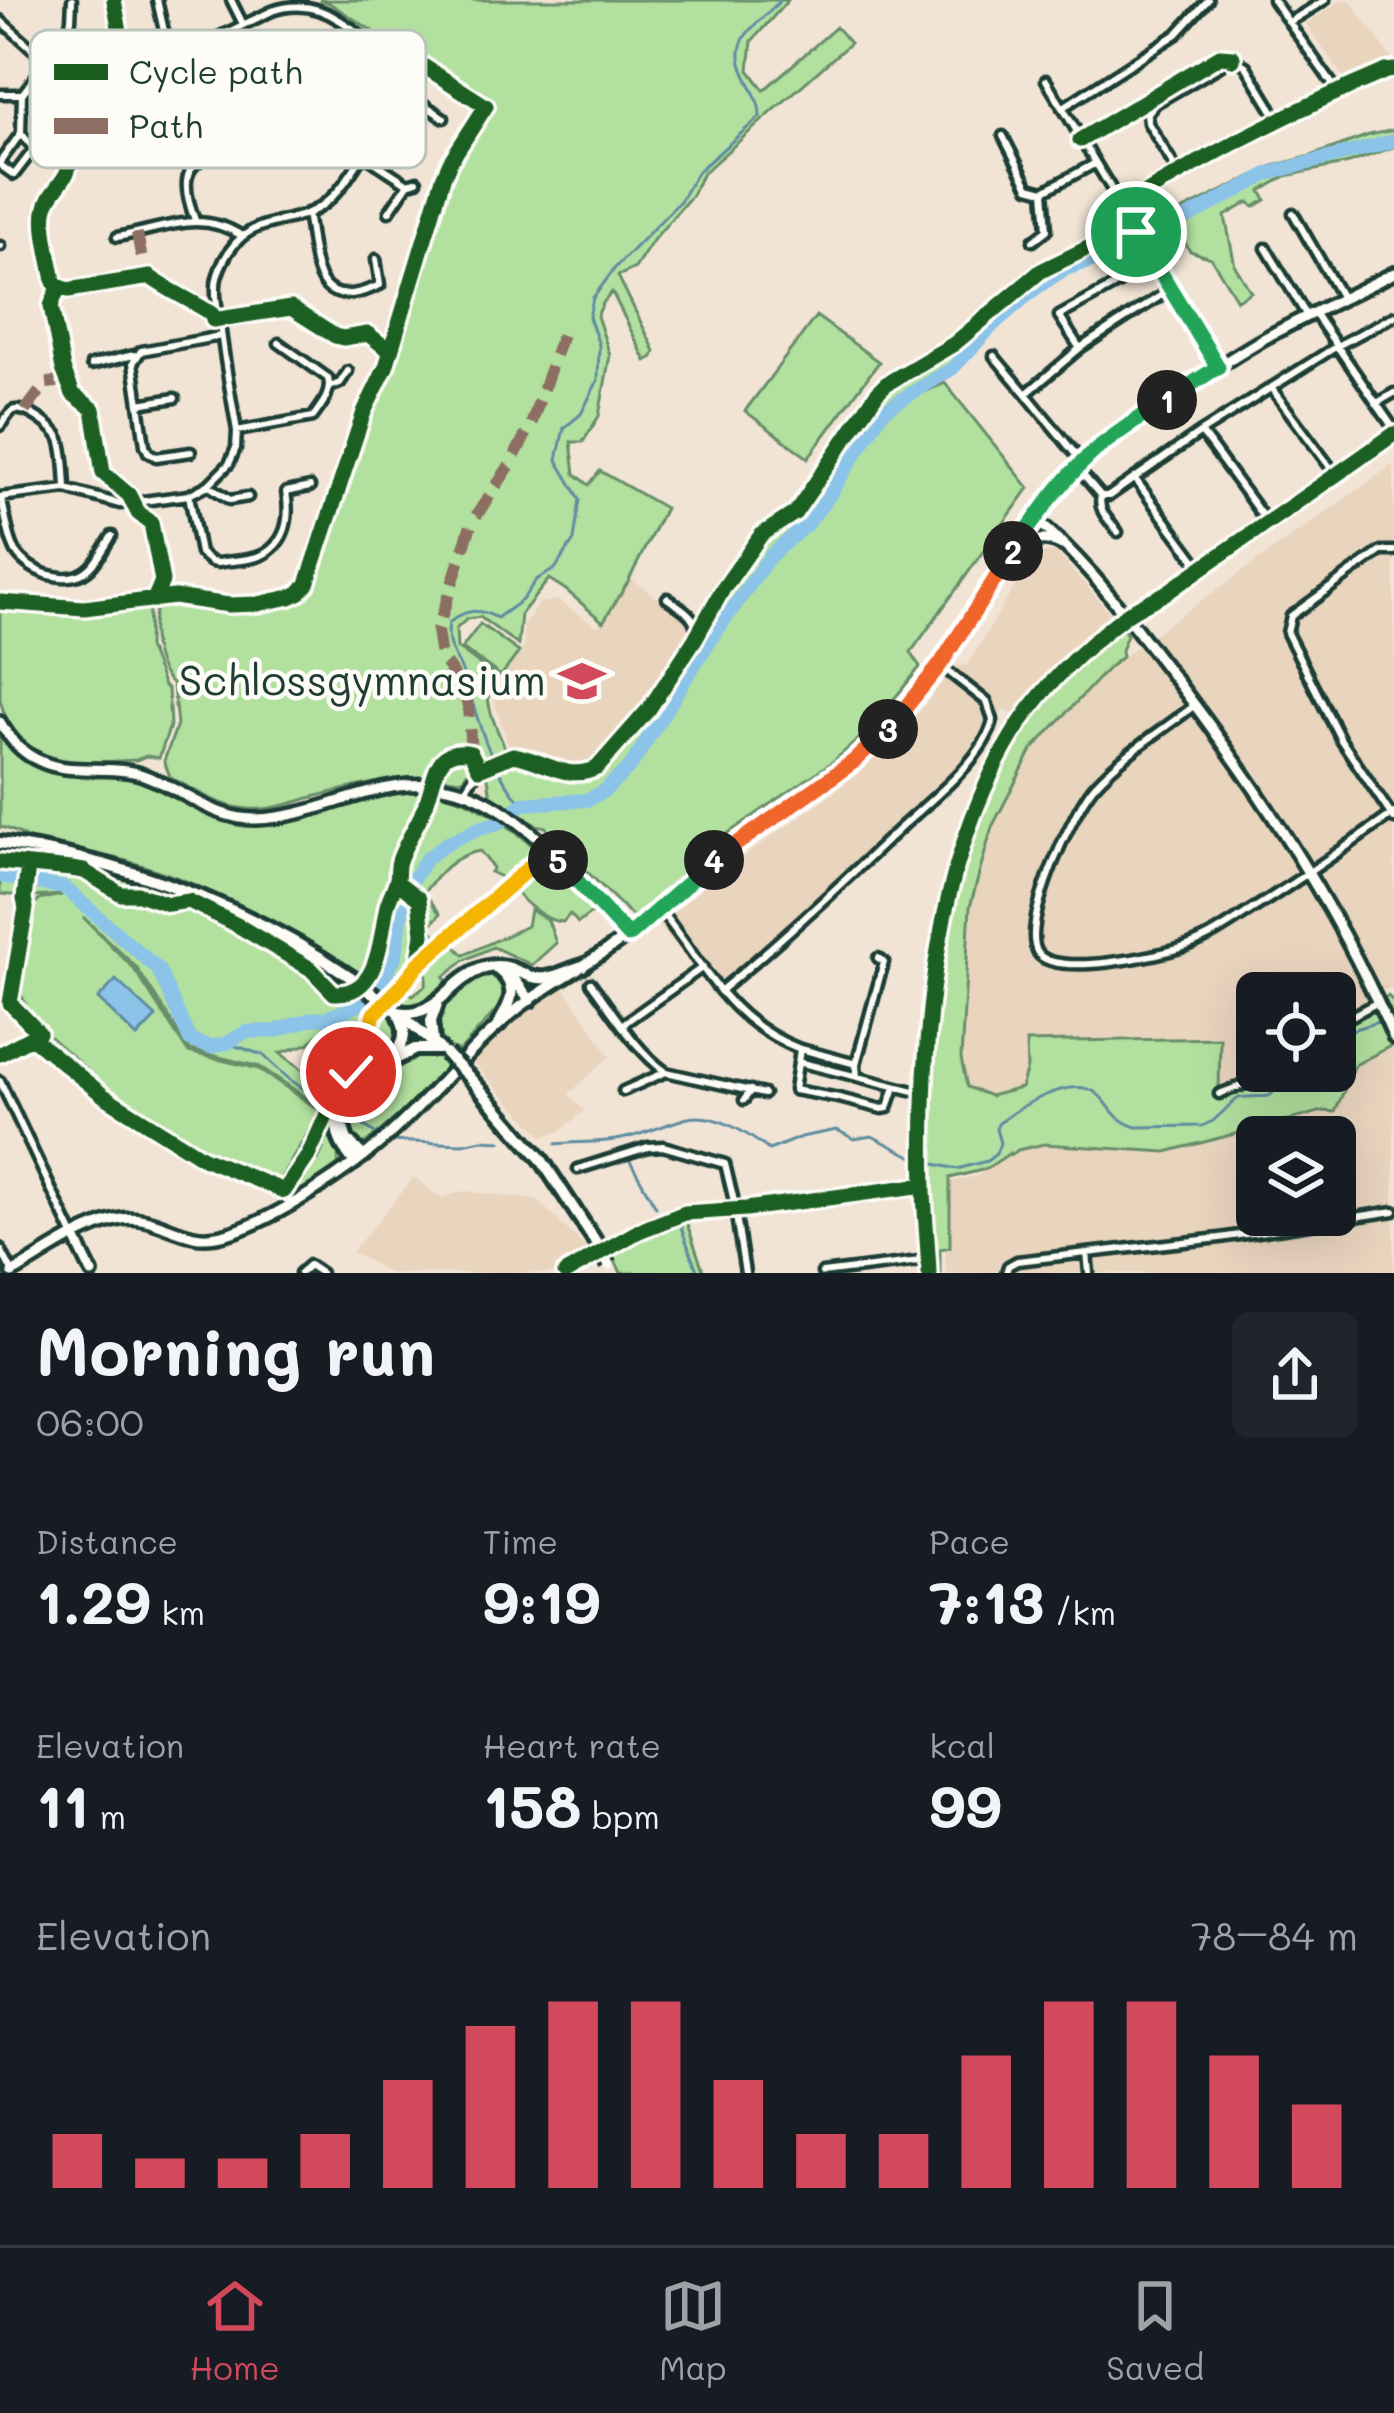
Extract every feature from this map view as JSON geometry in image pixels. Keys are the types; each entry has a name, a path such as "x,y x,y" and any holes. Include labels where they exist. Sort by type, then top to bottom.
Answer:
{"main road":[{"path":"12,1273 101,1224 136,1217 193,1236 214,1236 290,1206 358,1160 416,1110 498,1025 628,936 727,850 871,746 940,665 1016,546 1079,465 1218,367 1394,273"},
{"path":"1035,519 1071,552 1195,705 1264,803 1308,874 1394,1038"},
{"path":"1016,546 1053,540 1071,552"},
{"path":"0,722 23,751 48,765 143,775 213,810 256,819 390,786 436,785 465,792 520,824 628,936"},
{"path":"0,843 102,862 179,886 260,923 352,978 396,1010 469,1077 541,1159 611,1269"},
{"path":"396,1010 418,1013 467,976 497,967 547,978 583,966"},
{"path":"497,967 522,977 533,998"},
{"path":"497,967 512,988 498,1025"},
{"path":"439,1001 431,1021 440,1048"},
{"path":"358,1160 339,1142 338,1113 356,1085 401,1045 404,1029 396,1010"},
{"path":"358,1160 343,1131 342,1115 351,1098 403,1054 440,1048"},
{"path":"75,1238 92,1273"}],"street":[{"path":"68,30 72,0"},
{"path":"157,0 164,30"},
{"path":"231,0 243,24"},
{"path":"1062,108 1177,34 1208,0"},
{"path":"1274,0 1338,92"},
{"path":"1291,21 1325,0"},
{"path":"231,30 292,3 317,8 355,30"},
{"path":"0,20 30,47"},
{"path":"1178,172 1147,114 1156,103 1229,61 1246,66 1278,119"},
{"path":"1121,208 1278,119 1394,70"},
{"path":"1046,80 1218,367"},
{"path":"30,83 22,94 21,133 0,163 14,175 30,154"},
{"path":"0,94 22,94"},
{"path":"426,106 444,118"},
{"path":"21,133 30,144"},
{"path":"1003,136 1029,187 1044,191 1094,164"},
{"path":"191,168 187,178 195,220"},
{"path":"112,536 83,573 60,577 40,573 15,549 0,497 66,490 120,504 189,495 208,485 229,464 236,448 217,281 226,256 242,236 267,222 307,213 326,203 353,168"},
{"path":"388,168 412,183 389,212"},
{"path":"1033,241 1047,230 1044,191"},
{"path":"307,213 319,279 329,291 342,294 375,288 381,280 376,259"},
{"path":"1293,213 1343,299"},
{"path":"117,236 195,220 213,221 242,236"},
{"path":"1167,592 1394,432 1266,248"},
{"path":"1080,348 1059,316 1155,263"},
{"path":"1026,394 1080,348 1172,290"},
{"path":"1101,496 1109,496 1201,431 1337,346 1394,316"},
{"path":"91,365 221,336"},
{"path":"279,344 328,378 331,387"},
{"path":"136,355 132,370 145,445 156,457 191,452"},
{"path":"994,356 1101,496 1101,511 1118,532"},
{"path":"237,431 314,417 331,387 348,371"},
{"path":"1272,389 1336,476"},
{"path":"1377,403 1394,393"},
{"path":"140,404 175,398"},
{"path":"0,426 16,409 55,432 60,439 66,490"},
{"path":"1201,431 1267,521"},
{"path":"1135,479 1201,568"},
{"path":"208,485 230,500 248,497"},
{"path":"189,495 200,553 218,563 267,553 290,514 286,491 310,488"},
{"path":"1195,705 1106,775 1080,805 1044,888 1034,936 1038,954 1056,963 1136,960 1193,944 1393,815 1341,740 1287,632 1292,616 1382,551 1394,551"},
{"path":"465,792 472,776 513,755 580,774 604,762 649,709 695,639 698,627 693,617 668,598"},
{"path":"720,991 820,906 984,743 993,720 987,702 940,665"},
{"path":"290,1206 285,1188 308,1156 339,1088 368,1050 371,1020 418,965 549,850"},
{"path":"399,883 422,908 418,965"},
{"path":"659,909 720,991 751,1023 800,1049 856,1064"},
{"path":"857,1077 856,1064 884,962 878,958"},
{"path":"622,1025 703,967"},
{"path":"591,983 666,1072 764,1094"},
{"path":"1356,1015 1379,1006"},
{"path":"0,1054 39,1033"},
{"path":"800,1049 794,1090 882,1109 888,1108 895,1087"},
{"path":"798,1062 926,1094"},
{"path":"623,1091 666,1072"},
{"path":"0,1082 75,1238"},
{"path":"1220,1094 1236,1088"},
{"path":"744,1100 751,1090"},
{"path":"578,1169 663,1146 725,1164 745,1273"},
{"path":"565,1273 603,1249 685,1213 924,1186 929,1273"},
{"path":"1006,1273 1017,1261 1220,1238 1394,1211"},
{"path":"0,1248 12,1273"},
{"path":"1087,1253 1089,1273"},
{"path":"822,1273 928,1260"},
{"path":"300,1273 309,1265 321,1273"}],"shaded area":[{"path":"1342,0 1350,0 1392,59 1344,78 1306,24"},
{"path":"1394,464 1394,988 1383,990 1394,1022 1394,1273 946,1273 944,1183 976,1176 1018,1150 1045,1144 1166,1152 1236,1134 1236,1236 1356,1236 1356,1116 1304,1116 1335,1112 1344,1092 1356,1092 1356,1064 1389,1045 1356,1033 1356,972 1236,972 1236,1087 1219,1094 1219,1038 1026,1043 1027,1069 1021,1088 990,1096 968,1088 961,1059 970,907 992,827 1032,750 1109,666"},
{"path":"1055,551 1111,614 1018,708 1019,718 1002,708 999,728 979,754 825,905 717,997 658,924 836,791 880,752 953,668 968,664 1037,555"},
{"name":"Schlossgymnasium","path":"631,579 694,624 672,669 643,709 601,757 588,765 573,768 548,763 509,747 492,693 524,647 523,626 539,603 557,600 598,627"},
{"path":"565,988 610,1056 569,1094 584,1111 559,1132 543,1136 471,1061 530,1009"},
{"path":"414,1177 441,1198 465,1191 537,1200 589,1251 557,1273 389,1273 352,1252"}],"green space":[{"path":"319,0 788,0 752,41 749,70 764,90 836,27 850,43 703,173 692,195 635,268 618,276 655,351 653,357 646,361 612,292 597,316 610,355 599,416 583,442 571,442 575,474 589,485 600,471 665,508 603,622 549,579 521,614 518,645 480,617 467,619 456,629 457,648 493,674 489,706 510,759 568,780 590,776 625,743 758,553 774,533 796,518 884,390 898,378 955,345 1026,283 1059,262 1171,216 1273,166 1394,130 1394,147 1349,163 1286,176 1261,191 1266,200 1254,207 1249,202 1225,216 1235,266 1251,292 1237,300 1211,258 1190,251 1176,230 1136,250 1066,272 995,326 955,373 917,395 945,383 1029,488 911,652 920,667 868,731 835,760 720,839 633,917 546,827 491,797 487,772 473,751 465,754 473,764 462,780 387,781 256,809 227,805 198,792 170,777 164,761 177,725 173,685 154,646 153,622 159,601 266,606 291,599 309,586 353,446 397,342 454,161 489,106 426,65 426,30 371,30"},
{"path":"816,316 879,362 808,458 745,411"},
{"path":"149,604 148,647 168,689 170,726 159,758 73,761 36,750 21,739 0,700 0,605 81,611"},
{"path":"480,624 519,652 501,676 462,648"},
{"path":"1124,630 1122,657 1032,750 992,827 970,907 961,1059 967,1087 990,1096 1021,1088 1027,1068 1026,1042 1220,1038 1219,1093 1236,1086 1236,1092 1344,1092 1335,1112 1236,1116 1236,1134 1166,1152 1044,1144 1010,1153 986,1169 950,1178 950,1247 940,1249 940,1273 932,1273 930,1121 935,1019 948,919 965,847 986,796 1025,725 1059,683 1105,640"},
{"path":"0,734 33,766 134,778 210,813 243,822 288,820 362,798 426,790 394,872 366,977 187,881 123,860 42,845 0,827"},
{"path":"434,792 487,812 533,846 532,852 524,867 505,879 490,872 493,868 480,851 455,860 442,871 424,892 440,914 429,927 441,941 387,995 369,981 381,952 398,872"},
{"path":"0,849 96,870 185,897 270,935 311,960 352,989 340,991 340,997 356,992 376,1005 368,1017 280,1053 332,1091 322,1108 260,1067 190,1050 136,967 83,917 134,969 188,1052 259,1069 321,1111 279,1181 272,1184 197,1148 110,1090 35,1024 16,984 29,907 62,895 0,894"},
{"path":"542,864 551,866 594,911 578,923 570,914 563,922 530,906 515,890"},
{"path":"530,910 548,920 556,943 532,965 493,947 463,961 444,977 449,983 424,1004 411,1006 393,1000 402,989 413,995 426,985 427,963 451,942 464,955 527,926"},
{"path":"495,972 506,980 506,999 460,1051 443,1043 435,1032 442,1007 466,984"},
{"path":"1388,996 1394,1002 1394,1044 1356,1064 1356,1014"},
{"path":"382,1009 396,1021 400,1033 396,1045 342,1101 335,1129 338,1165 289,1195 288,1189 311,1158 318,1160 323,1149 317,1145 324,1145 331,1130 325,1127 342,1087 373,1046 373,1028"},
{"path":"432,1052 446,1068 366,1143 352,1141 345,1122 360,1092 403,1058"},
{"path":"685,1218 704,1273 621,1273 610,1250"}],"water":[{"path":"116,980 156,1017 137,1037 98,999"}],"waterway":[{"path":"522,804 486,743 450,646 449,623 472,612 497,618 522,600 536,580 555,569 574,540 580,499 557,460 564,428 581,414 598,380 599,345 589,317 593,298 615,268 680,201 698,171 760,117 742,66 741,46 780,0"},
{"path":"0,876 65,888 158,969 190,1040 211,1047 246,1032 275,1031 364,1003 381,986 396,954 409,885 426,859 447,843 501,822 522,804 587,800 630,767 770,556 827,499 883,411 953,368 995,323 1065,269 1129,249 1270,173 1394,141"},
{"path":"1356,1029 1381,1021"},
{"path":"227,1043 263,1055 323,1102"},
{"path":"556,1144 621,1139 695,1117 718,1120 769,1150 837,1130 854,1139 872,1136 921,1161 957,1169 996,1154 998,1124 1057,1091 1093,1091 1120,1119 1136,1127 1202,1126 1238,1098 1272,1092"},
{"path":"347,1115 377,1134"},
{"path":"389,1141 501,1141"},
{"path":"630,1161 656,1207"},
{"path":"681,1227 698,1273"}],"marked path":[{"path":"137,233 145,276"},
{"path":"471,753 463,688 441,657 437,631 472,522 531,425 562,335"},
{"path":"25,411 46,383 67,381"}],"cycle path":[{"path":"114,0 120,30"},
{"path":"1080,140 1220,56 1233,60"},
{"path":"0,602 84,608 174,597 258,604 290,597 307,584 364,412 386,367 443,178 486,106 426,68"},
{"path":"0,862 84,871 121,894 168,904 189,901 311,969 334,993 361,985 375,962 399,861 444,758 471,753 479,769 513,755 565,772 597,768 649,709 761,535 795,513 886,384 954,344 1041,271 1130,223 1121,208 1250,134 1394,70"},
{"path":"68,168 47,204 44,219 54,282 59,286 51,306 63,369 73,394 93,409 103,473 151,523 162,581 154,600"},
{"path":"59,286 68,290 150,277 212,314 213,320 291,308 335,336 368,334 391,352"},
{"path":"929,1273 923,1132 930,1010 951,888 991,774 1042,694 1108,629 1394,434"},
{"path":"0,1054 39,1033 10,1003 28,866"},
{"path":"284,1191 308,1156 339,1088 368,1050 374,1014 418,965 423,934 419,899 397,882"},
{"path":"31,1037 104,1096 203,1158 284,1191"},
{"path":"565,1273 639,1231 685,1213 924,1185"}],"place":[{"name":"Schlossgymnasium","path":"582,681"}],"route":[{"path":"351,1072 368,1050 371,1020 378,1009 418,965 549,850 628,936 727,850 853,762 892,725 940,665 1016,546 1067,478 1114,436 1218,367 1136,232"}]}
